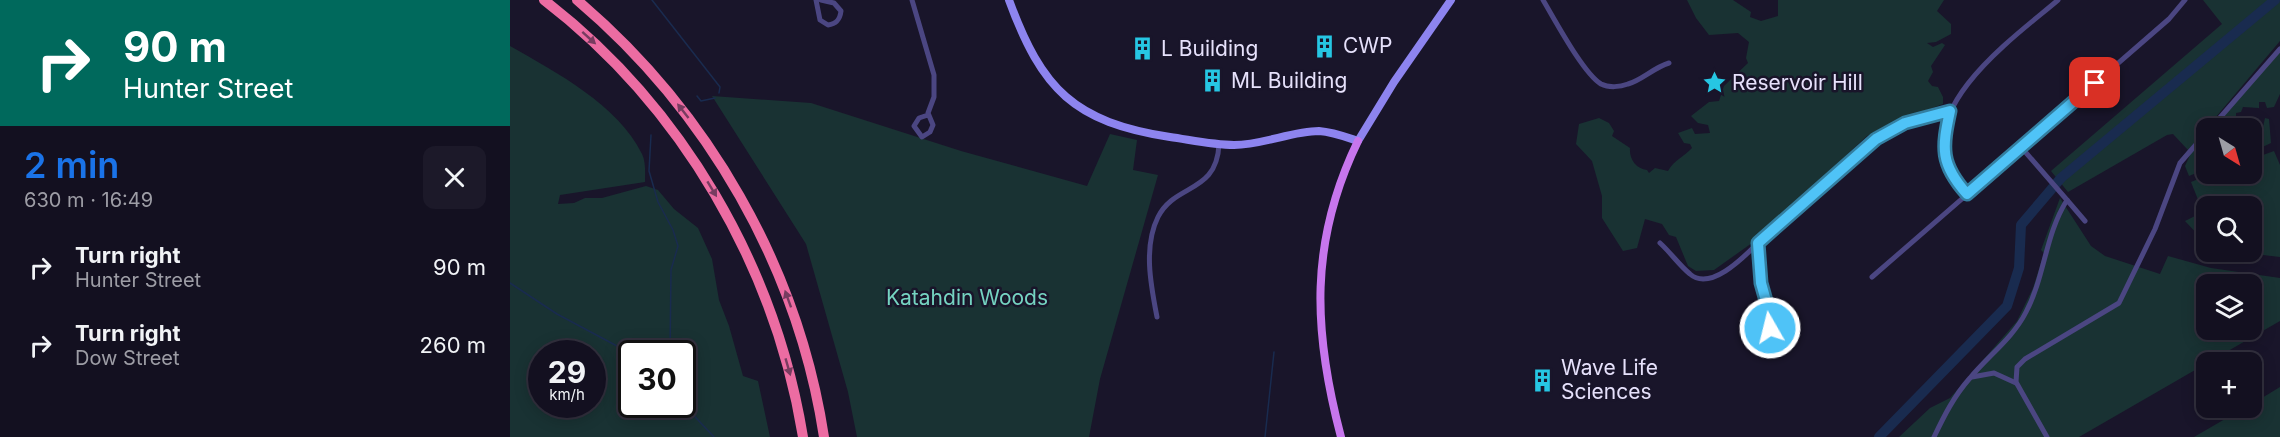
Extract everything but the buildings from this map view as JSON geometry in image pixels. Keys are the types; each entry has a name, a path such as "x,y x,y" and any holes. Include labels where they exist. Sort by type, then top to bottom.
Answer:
{"highway":[{"path":"544,0 595,44 627,76 671,128 708,183 740,239 772,314 795,389 803,437"},
{"path":"577,0 658,80 693,123 741,197 771,258 794,316 815,389 824,437"}],"main road":[{"path":"1341,437 1321,339 1321,271 1328,225 1342,176 1359,141"}],"street":[{"path":"816,0 820,20 828,25 833,24 840,18 841,11 834,3 821,0"},
{"path":"912,0 934,75 934,97 928,115"},
{"path":"1009,0 1046,78 1067,99 1103,121 1120,127 1219,144 1256,143 1317,131 1359,141 1394,82 1451,0"},
{"path":"1443,13 1456,0"},
{"path":"1543,0 1581,61 1601,84 1613,87 1630,84 1651,69 1669,63"},
{"path":"1967,194 1947,168 1944,140 1950,111 1986,62 2058,0"},
{"path":"1872,277 2169,19 2185,0"},
{"path":"2220,118 2280,49"},
{"path":"1660,243 1676,257 1692,277 1704,279 1721,274 1876,139 1905,123 1950,111"},
{"path":"1157,317 1149,262 1152,234 1158,217 1167,204 1208,176 1218,161 1219,144"},
{"path":"2047,437 2016,384 2015,372 2020,362 2119,303 2155,229 2180,163 2196,145"},
{"path":"2021,147 2085,221"},
{"path":"1934,437 1957,394 2005,341 2025,314 2036,288 2052,228 2067,200"},
{"path":"1758,243 1761,283 1770,315 1769,340 1764,352"},
{"path":"1970,378 1994,373 2016,384"}],"green space":[{"path":"1687,0 1733,0 1751,12 1750,17 1761,21 1778,16 1778,0 1944,0 1937,11 1951,24 1951,34 1936,42 1927,43 1933,47 1942,43 1945,45 1931,66 1933,72 1928,81 1932,86 1938,87 1943,97 1943,104 1889,124 1867,136 1752,243 1714,270 1696,271 1688,266 1676,237 1669,235 1662,224 1645,219 1637,248 1623,251 1602,218 1602,196 1592,161 1576,144 1579,124 1599,118 1609,123 1614,131 1612,136 1630,148 1631,156 1637,166 1649,173 1655,168 1668,171 1692,148 1690,144 1684,143 1678,133 1692,128 1695,134 1710,133 1708,125 1698,123 1691,116 1709,102 1719,101 1724,86 1748,63 1746,58 1749,42 1738,33 1709,35 1696,18"},
{"path":"2203,0 2280,0 2280,41 2215,118 2196,118 2196,141 2188,150 2173,134 2167,135 2068,192 2051,171 2222,24"},
{"path":"510,46 566,79 602,105 631,136 643,157 645,182 560,195 558,204 574,203 585,198 602,198 646,186 658,190 674,209 698,228 712,259 719,300 743,376 758,381 770,437 510,437"},
{"path":"2280,51 2280,94 2274,107 2267,108 2265,102 2259,102 2259,108 2243,107 2241,112 2236,113 2236,118 2222,118"},
{"name":"Katahdin Woods","path":"712,96 811,103 961,151 1087,186 1110,134 1137,140 1133,170 1158,175 1100,379 1089,437 857,437 848,392 806,244"},
{"path":"2265,118 2269,119 2271,143 2262,147"},
{"path":"2196,147 2196,173 2189,176 2185,166"},
{"path":"2274,151 2280,165 2280,257 2262,255 2262,196 2197,196 2191,182 2196,180 2196,184 2262,184 2262,155"},
{"path":"2060,198 2091,246 2105,256 2160,274 2168,256 2211,268 2252,274 2196,274 2196,340 2247,340 2226,352 2196,352 2196,369 2079,437 1899,437 1930,408 1950,398 2017,321 2033,288 2044,253 2041,250"},
{"path":"2196,216 2196,233 2185,221"},
{"path":"2262,275 2280,278 2280,321 2262,331"},
{"path":"2280,387 2280,437 2194,437 2227,418 2262,418 2262,398"}],"waterway":[{"path":"652,0 720,87 719,93"},
{"path":"1879,437 2007,306 2019,268 2021,225 2061,178 2275,0"},
{"path":"697,96 701,101 715,98"},
{"path":"651,135 649,171 658,202 673,230 678,246 671,270 670,340"},
{"path":"510,283 557,314 618,347"},
{"path":"1265,437 1274,352"},
{"path":"696,418 714,437"}],"place":[{"name":"CWP","path":"1325,46"},
{"name":"L Building","path":"1143,49"},
{"name":"ML Building","path":"1213,81"},
{"name":"Reservoir Hill","path":"1714,83"},
{"name":"Wave Life Sciences","path":"1543,380"}],"route":[{"path":"1770,328 1770,315 1761,283 1758,243 1876,139 1905,123 1950,111 1944,140 1947,168 1967,194 2095,83"}]}
